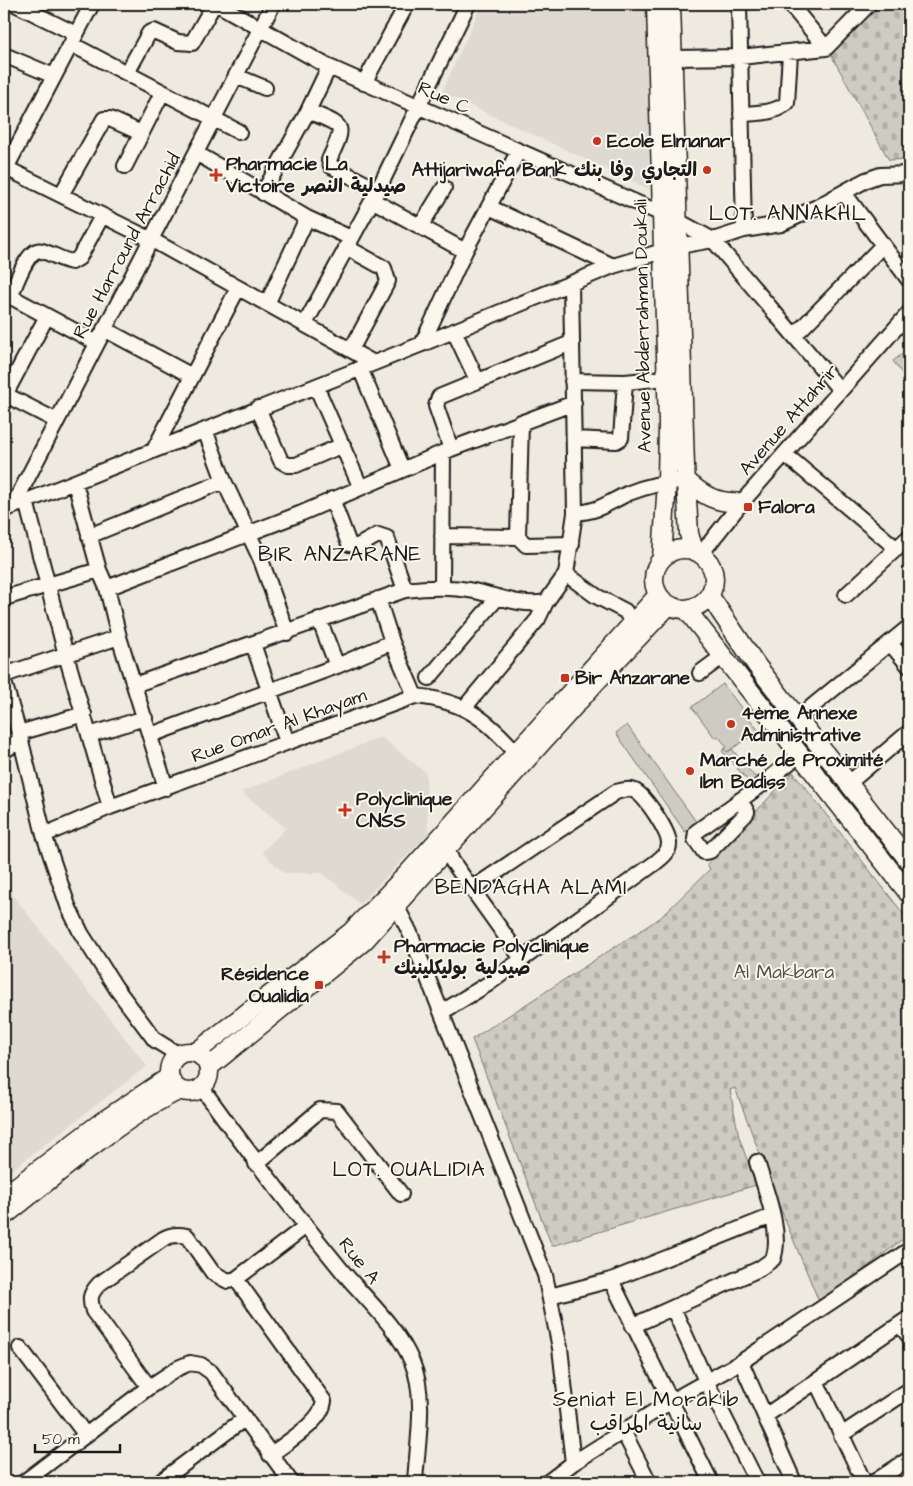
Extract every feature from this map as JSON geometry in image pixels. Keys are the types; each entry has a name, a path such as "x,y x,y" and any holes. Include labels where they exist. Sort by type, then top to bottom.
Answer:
{"main road":[{"name":"Avenue Abderrahman Doukali","path":"656,4 661,214 671,248 689,534 698,552"},
{"name":"Avenue Abderrahman Doukali","path":"662,558 667,482 666,378 671,248 678,222 671,4"},
{"path":"686,480 708,498 731,503 742,502"},
{"path":"187,1054 203,1058 209,1067 208,1079 202,1088 191,1092 175,1084 170,1066 351,932 447,851 521,758 633,624 671,603 695,607 709,595 714,576 710,564 698,552 674,550 662,558 654,576 671,603 723,656 909,894"},
{"path":"709,595 758,666 908,857"},
{"path":"209,1067 364,940 391,900 442,833 521,758 671,603"},
{"path":"740,678 758,666"},
{"path":"4,1196 100,1123 175,1084"},
{"path":"4,1216 159,1100 175,1084"}],"street":[{"path":"15,4 127,73 239,132"},
{"path":"92,4 5,170 61,195 152,240 374,363"},
{"path":"127,73 149,33 154,31 178,42 192,42 215,4"},
{"name":"Rue C","path":"215,4 329,67 661,214 713,240"},
{"name":"Rue Harround Arrachid","path":"14,506 274,4"},
{"path":"364,83 407,4"},
{"path":"305,324 375,195 468,4"},
{"path":"739,4 744,230"},
{"path":"673,58 740,57 826,48 869,4"},
{"path":"798,7 826,48"},
{"path":"741,114 778,110 787,103 790,53"},
{"path":"4,55 54,76"},
{"path":"263,193 308,111 329,67"},
{"path":"236,76 265,88"},
{"path":"126,166 162,92"},
{"path":"308,111 337,124 341,128 341,134 329,160 331,166 420,227 465,251"},
{"path":"61,195 104,119 110,119 141,133"},
{"path":"422,344 465,251 518,152"},
{"path":"196,153 348,243 384,268 388,281 351,350"},
{"path":"110,807 47,584 14,506 613,266 671,248 713,240 744,230 793,220 880,175 909,174"},
{"path":"420,227 444,188"},
{"path":"844,193 909,280"},
{"path":"489,207 613,266"},
{"path":"97,343 7,295 34,251 41,250 60,260 72,262 79,258 102,216"},
{"path":"267,304 307,218"},
{"path":"713,240 840,390"},
{"path":"795,335 883,246"},
{"path":"466,707 538,619 546,602 566,574 572,544 575,513 571,284"},
{"path":"155,448 238,288"},
{"name":"Avenue Attahrir","path":"698,552 786,455 840,390 909,313"},
{"path":"47,316 4,394 57,421"},
{"path":"104,329 192,376"},
{"path":"454,331 477,380"},
{"path":"442,586 442,536 447,451 436,402 439,397 477,380 571,344"},
{"path":"360,368 402,470"},
{"path":"572,381 625,382 666,378"},
{"path":"574,439 616,442 621,438 625,382"},
{"path":"316,386 360,486"},
{"path":"107,588 248,533 447,451 574,403"},
{"path":"258,408 281,461 288,465 296,465 343,445"},
{"path":"518,537 521,422"},
{"path":"205,430 224,481 261,560 287,633"},
{"path":"786,455 897,548"},
{"path":"575,513 602,509 630,493 667,482 686,480"},
{"path":"89,536 224,481"},
{"path":"75,483 99,570 107,588 119,637 166,788"},
{"path":"332,499 349,544 358,546 378,536 387,538 405,590"},
{"path":"442,536 518,537 526,545 572,544"},
{"path":"846,595 909,537"},
{"path":"4,598 99,570"},
{"path":"566,574 596,596 625,611 633,624"},
{"path":"134,685 287,633 319,619 405,590 442,586 498,597 521,604 546,602"},
{"path":"429,678 498,597"},
{"path":"378,599 392,642 415,696"},
{"path":"319,619 337,666"},
{"path":"798,718 909,627"},
{"path":"4,675 119,637"},
{"path":"151,735 337,666 392,642"},
{"path":"252,644 287,742"},
{"path":"890,644 909,666"},
{"path":"700,673 723,656"},
{"path":"4,682 20,736 44,835 68,906 97,960 155,1040 187,1054"},
{"name":"Rue Omar Al Khayam","path":"44,835 110,807 415,696 450,701 466,707 521,758"},
{"path":"4,752 20,736 84,714"},
{"path":"89,735 145,718"},
{"path":"849,783 909,732"},
{"path":"740,800 800,754"},
{"path":"442,1012 603,903 665,855 669,845 667,834 644,798 635,791 627,789 616,792 474,888"},
{"path":"442,833 447,851 522,958"},
{"path":"890,870 908,857"},
{"path":"391,900 410,933 534,1244 550,1296 560,1348 573,1462"},
{"name":"Rue A","path":"202,1088 233,1128 256,1164 390,1328 412,1362 419,1394 415,1482"},
{"path":"256,1164 320,1110 328,1109 337,1111 401,1194"},
{"path":"632,1326 759,1269 773,1259 777,1244 772,1216 757,1162"},
{"path":"550,1296 611,1280 772,1216"},
{"path":"149,1387 99,1322 89,1300 91,1292 99,1284 169,1235 187,1236 213,1274 228,1281 236,1279 306,1226"},
{"path":"548,1482 573,1462 671,1401 741,1362 909,1250"},
{"path":"236,1279 324,1401 323,1410 317,1418 270,1455"},
{"path":"611,1280 632,1326 711,1482"},
{"path":"673,1308 706,1381 757,1482"},
{"path":"765,1416 905,1322 909,1336"},
{"path":"20,1348 86,1434"},
{"path":"741,1362 794,1482"},
{"path":"24,1482 149,1387 190,1363 201,1364 215,1377 290,1482"},
{"path":"816,1381 864,1482"},
{"path":"841,1436 909,1390"},
{"path":"160,1482 244,1419"},
{"path":"623,1431 649,1482"},
{"path":"874,1482 909,1459"}],"shaded area":[{"name":"Ecole Elmanar","path":"482,4 650,4 649,189 442,92"},
{"name":"Polyclinique CNSS","path":"381,737 426,773 428,834 360,904 322,873 284,873 262,852 286,828 241,792"},
{"path":"4,884 147,1066 4,1176"}],"green space":[{"path":"877,4 909,4 909,159 889,160 829,51"},
{"path":"909,349 909,383 893,361"},
{"path":"723,684 759,731 727,752 724,749 727,747 718,736 715,738 692,707"},
{"path":"627,725 697,823 685,832 616,733"},
{"path":"724,749 728,752 732,749 754,776 759,778 750,783 722,751"},
{"name":"Al Makbara","path":"793,772 909,921 909,1234 820,1304 779,1205 735,1088 730,1090 739,1137 756,1185 552,1246 472,1039 660,918 710,869 707,864"}],"place":[{"name":"Ecole Elmanar","path":"597,141"},
{"name":"Attijariwafa Bank التجاري وفا بنك","path":"707,170"},
{"name":"Pharmacie La Victoire صيدلية النصر","path":"216,175"},
{"name":"Falora","path":"748,507"},
{"name":"Bir Anzarane","path":"565,678"},
{"name":"4ème Annexe Administrative","path":"731,724"},
{"name":"Marché de Proximité Ibn Badiss","path":"690,771"},
{"name":"Polyclinique CNSS","path":"345,810"},
{"name":"Pharmacie Polyclinique صيدلية بوليكلينيك","path":"384,957"},
{"name":"Résidence Oualidia","path":"319,985"}],"district":[{"name":"LOT. ANNAKHL","path":"788,213"},
{"name":"BIR ANZARANE","path":"340,554"},
{"name":"BENDAGHA ALAMI","path":"531,887"},
{"name":"LOT. OUALIDIA","path":"409,1169"},
{"name":"Seniat El Morakib سانية المراقب","path":"646,1411"}]}
